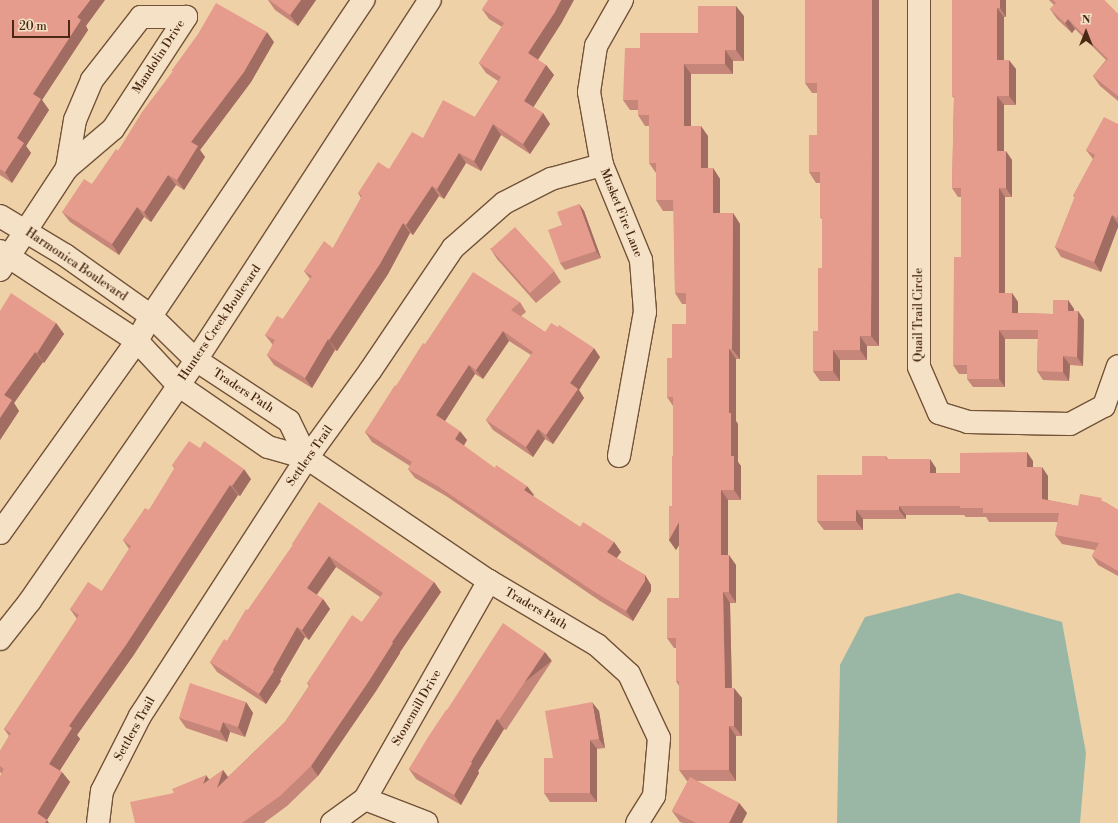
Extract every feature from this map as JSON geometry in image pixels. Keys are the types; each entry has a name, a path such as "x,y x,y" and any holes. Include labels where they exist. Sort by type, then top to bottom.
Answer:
{"street":[{"path":"0,533 137,341 151,316 363,0"},
{"name":"Hunters Creek Boulevard","path":"0,639 30,601 196,360 430,0"},
{"name":"Musket Fire Lane","path":"620,456 645,312 641,260 602,165 589,92 596,46 622,0"},
{"name":"Quail Trail Circle","path":"918,0 919,367 939,413 968,422 1070,424 1104,406 1118,366"},
{"name":"Mandolin Drive","path":"3,259 26,231 67,168 113,129 186,17 141,17 92,80 75,120 67,168"},
{"name":"Settlers Trail","path":"98,823 102,790 140,716 307,458 370,371 453,248 504,203 551,178 602,165"},
{"name":"Harmonica Boulevard","path":"0,216 65,255 151,316"},
{"path":"3,259 137,341"},
{"name":"Traders Path","path":"151,316 196,360 289,421 307,458"},
{"name":"Traders Path","path":"137,341 178,385 268,447 307,458 489,581 597,645 629,674 659,738 654,796 637,823"},
{"name":"Stonemill Drive","path":"332,823 365,799 489,581"},
{"path":"365,799 427,823"}],"shaded area":[{"path":"958,593 1062,622 1086,753 1080,823 837,823 840,665 865,617"}],"building":[{"path":"0,0 90,0 77,17 81,20 33,94 41,99 17,138 24,143 5,172 0,169"},
{"path":"269,0 301,0 290,15"},
{"path":"488,0 561,0 555,12 528,53 546,65 524,101 543,113 523,144 493,124 474,161 459,153 437,189 432,186 406,225 403,223 380,264 329,340 328,339 305,378 267,355 275,340 265,335 277,316 283,319 312,276 304,271 324,241 333,248 362,196 358,193 378,162 389,169 412,132 423,138 443,100 475,117 501,77 479,63 504,23 482,9"},
{"path":"805,0 872,0 871,336 860,336 860,350 833,350 833,371 813,371 813,331 818,331 818,268 822,268 822,217 820,217 820,172 809,172 809,135 817,135 817,83 805,83"},
{"path":"952,0 1000,0 1000,8 997,8 997,60 1009,60 1009,96 997,96 997,151 1006,151 1006,188 999,188 999,293 1012,293 1012,313 1053,314 1053,300 1068,300 1068,311 1078,311 1077,357 1063,356 1063,372 1037,371 1038,330 999,330 999,379 967,379 967,365 953,365 954,257 961,257 961,188 952,188 954,96 952,96"},
{"path":"1053,0 1104,0 1118,14 1118,96 1093,76 1108,59 1068,19 1065,23 1050,9 1056,3"},
{"path":"216,3 267,32 244,72 191,142 198,146 177,180 168,175 144,212 137,207 112,244 62,212 84,179 92,184 116,149 118,151 142,112 173,71 172,70 198,34"},
{"path":"698,6 736,6 736,50 725,50 725,64 684,64 684,126 701,126 701,168 713,168 713,213 733,213 732,349 729,349 729,413 731,413 731,456 734,456 734,490 721,490 721,555 729,555 729,592 723,592 725,688 734,688 734,726 729,726 729,770 679,770 679,681 676,681 676,638 667,638 667,598 679,598 679,522 669,540 669,506 672,506 673,397 667,397 667,358 672,358 672,324 686,324 686,293 675,293 673,200 656,200 656,163 649,163 649,115 638,115 638,100 623,100 625,48 640,48 640,33 698,33"},
{"path":"1104,117 1118,124 1118,215 1117,218 1112,215 1094,262 1055,247 1075,196 1073,196 1095,155 1086,150"},
{"path":"579,204 596,251 560,263 548,230 562,225 557,212"},
{"path":"515,227 554,271 530,293 490,249"},
{"path":"473,272 520,302 511,310 545,332 551,323 558,327 559,325 594,348 570,383 578,389 546,435 538,429 526,447 486,420 533,352 503,331 476,370 469,365 436,415 460,431 455,439 495,468 496,465 527,486 524,490 580,527 583,522 614,542 607,552 645,575 645,581 626,611 593,591 439,487 408,469 412,462 365,432 423,343 425,344"},
{"path":"11,293 56,323 37,353 35,352 4,395 12,400 0,418 0,311"},
{"path":"189,441 200,448 204,441 244,469 232,486 230,485 126,645 69,726 72,728 49,764 62,772 37,813 47,820 45,823 0,823 0,776 4,769 0,766 0,751 11,733 4,729 79,615 70,609 88,582 102,591 131,546 123,540 145,508 149,510 175,467 172,465"},
{"path":"1027,452 1027,467 1042,467 1042,499 1078,506 1080,494 1102,498 1101,500 1118,510 1118,571 1092,556 1099,543 1055,535 1059,513 983,513 983,508 960,508 960,506 899,506 899,510 856,510 856,521 817,521 817,475 862,475 862,456 886,456 886,459 930,459 930,473 960,473 960,453"},
{"path":"319,502 434,582 392,642 393,643 369,681 311,766 280,796 242,823 135,823 130,802 174,793 172,789 206,775 203,784 223,770 217,788 285,722 310,685 307,683 352,615 362,622 383,593 329,556 307,588 323,599 302,630 297,627 273,670 274,671 259,694 210,662 224,639 227,641 246,609 248,610 293,545 292,544"},
{"path":"503,623 545,652 499,720 497,719 471,762 472,763 454,795 409,769 428,737"},
{"path":"190,683 246,702 238,727 223,722 220,731 179,718"},
{"path":"592,702 599,739 590,740 590,793 544,793 544,758 553,758 545,711"},
{"path":"690,777 739,803 729,823 696,823 672,811"}]}
